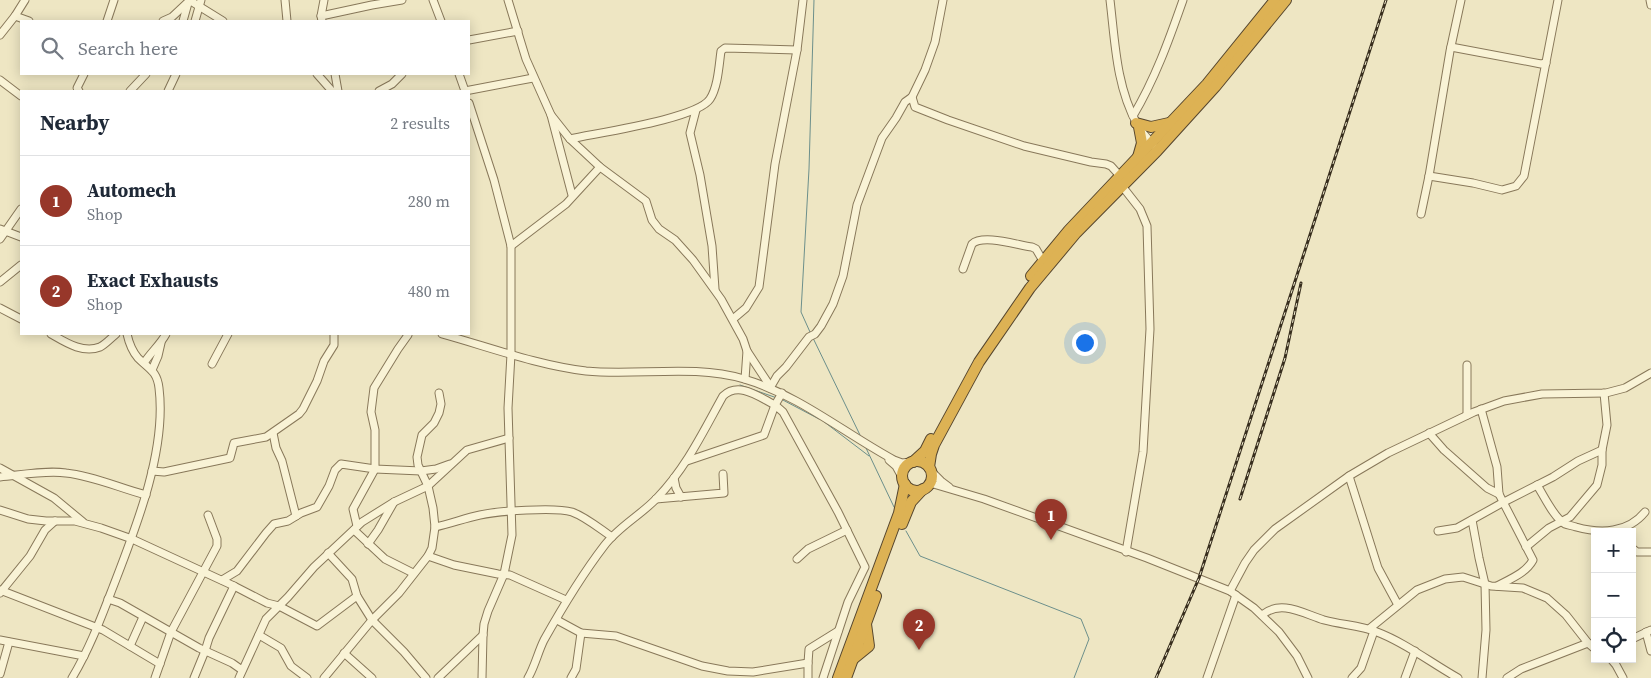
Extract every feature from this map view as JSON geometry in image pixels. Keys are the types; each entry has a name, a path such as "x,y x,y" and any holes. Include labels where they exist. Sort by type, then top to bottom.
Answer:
{"highway":[{"path":"1134,161 1154,147 1174,119 1280,1"},
{"path":"838,678 896,522 904,494 904,468 925,451 977,353 1043,261 1215,87 1280,1"},
{"path":"1136,122 1145,127 1158,127 1174,119"},
{"path":"846,678 905,514 911,502 927,486 932,477 930,469 931,454 946,422 979,362 1030,288 1121,181 1138,156 1142,147 1136,122"},
{"path":"912,462 922,462 930,469"},
{"path":"904,481 913,490 927,486"}],"street":[{"path":"0,35 25,0"},
{"path":"107,20 114,0"},
{"path":"285,0 287,20"},
{"path":"324,0 321,19 372,4 402,0"},
{"path":"433,0 441,20"},
{"path":"508,0 533,78 551,115 572,195"},
{"path":"733,319 746,308 759,287 775,164 797,50 803,0"},
{"path":"770,387 777,376 821,326 833,304 843,276 857,205 882,138 905,102 912,97 925,70 935,42 943,0"},
{"path":"1110,0 1123,90 1136,122 1154,147"},
{"path":"1136,122 1183,0"},
{"path":"1421,214 1461,0"},
{"path":"1429,176 1502,190 1519,184 1524,176 1558,0"},
{"path":"1650,0 1651,5"},
{"path":"188,1 201,3 222,20"},
{"path":"165,20 172,17 188,1"},
{"path":"183,20 188,1"},
{"path":"194,20 201,3"},
{"path":"15,16 26,20"},
{"path":"470,40 518,31"},
{"path":"1451,48 1541,64 1546,63"},
{"path":"570,139 670,119 696,110 710,99 718,77 721,51 723,49 797,50"},
{"path":"78,90 84,75"},
{"path":"131,90 145,75"},
{"path":"168,90 176,75"},
{"path":"318,75 331,90"},
{"path":"335,75 338,90"},
{"path":"381,90 392,84 401,75"},
{"path":"459,75 465,90"},
{"path":"469,90 503,82 533,78"},
{"path":"0,80 20,95"},
{"path":"912,97 915,107 948,120 1024,146 1111,166 1140,209 1147,226 1150,330 1143,452 1126,552"},
{"path":"470,106 494,180 511,246 511,354 508,408 512,535 504,574 488,611 482,635 482,678"},
{"path":"696,110 690,133 700,175 712,246 715,290"},
{"path":"551,115 570,139 600,167 646,201 652,220 659,229 671,236 683,247 715,290 743,338 747,351 770,387"},
{"path":"511,246 566,204 572,195 600,167"},
{"path":"0,239 3,230 20,211"},
{"path":"3,230 20,237"},
{"path":"963,268 972,244 985,239 1032,247 1036,249 1043,261"},
{"path":"0,282 20,266"},
{"path":"0,308 20,318"},
{"path":"52,335 72,346 95,348 105,344 115,335"},
{"path":"72,678 98,627 132,539 152,471 160,417 159,386 152,370 138,358 132,349 127,335"},
{"path":"152,370 165,335"},
{"path":"212,364 227,335"},
{"path":"152,471 164,472 230,458 234,443 262,439 273,433 303,409 317,381 324,361 334,346 334,335"},
{"path":"408,335 374,388 371,418 375,430 375,469 353,509 356,528 368,544 385,560 413,573"},
{"path":"445,335 511,354 586,371 700,372 724,374 745,379 770,387 869,445 896,466 904,481"},
{"path":"144,363 152,351 161,343"},
{"path":"745,379 747,351"},
{"path":"1467,365 1467,415"},
{"path":"1206,678 1233,593 1245,563 1262,541 1275,529 1349,476 1388,453 1429,433 1481,409 1504,401 1532,395 1604,393 1625,388 1651,373"},
{"path":"528,678 543,641 557,620 566,600 612,537 656,499 674,478 687,461 723,396 734,389 745,390 775,405 783,412 865,567 848,602 823,678"},
{"path":"324,678 372,620 399,593 428,556 432,548 435,527 433,508 428,486 418,465 417,457 422,435 434,423 439,413 441,404 439,393"},
{"path":"1526,546 1549,528 1570,517 1597,485 1602,465 1602,450 1607,426 1604,393"},
{"path":"687,461 764,435 775,405 782,394"},
{"path":"1481,409 1498,467 1499,494 1533,560 1524,571 1496,586"},
{"path":"273,433 296,516"},
{"path":"1429,433 1444,450 1487,488 1499,494"},
{"path":"239,678 266,619 328,553 366,518 428,486 467,450 509,438"},
{"path":"262,439 276,448"},
{"path":"1438,531 1457,528 1502,502 1537,486 1578,461 1602,450"},
{"path":"884,455 902,463 912,462"},
{"path":"222,580 237,571 274,524 288,521 317,507 330,486 335,470 341,464 375,469 421,471 436,469 453,463"},
{"path":"0,468 59,501 84,522"},
{"path":"930,469 940,481 952,488"},
{"path":"0,477 50,472 66,473 100,479 119,488 146,495"},
{"path":"656,499 724,493 723,474"},
{"path":"1349,476 1378,568 1398,605"},
{"path":"674,478 676,488 682,497"},
{"path":"927,486 952,488 984,499 1156,562 1233,593 1262,615 1279,632 1289,644 1308,678"},
{"path":"1537,486 1556,515 1563,522 1591,531"},
{"path":"368,544 394,502"},
{"path":"0,510 28,519 84,522 132,539 222,580 266,603 279,606 317,626 357,596"},
{"path":"435,527 481,514 548,510 573,512 612,537"},
{"path":"1622,528 1632,524 1645,512"},
{"path":"155,678 171,632 215,551 217,539 208,515"},
{"path":"1472,520 1485,584 1486,630 1482,678"},
{"path":"55,521 45,530 30,556 1,592 98,627 111,633 160,664"},
{"path":"797,559 808,549 847,530"},
{"path":"1636,551 1651,552"},
{"path":"328,553 352,579 357,596 372,620 404,652 426,678"},
{"path":"428,556 454,565 504,574 566,600"},
{"path":"1521,588 1518,579 1524,571"},
{"path":"1352,678 1361,668 1372,630 1417,590 1445,579 1463,577 1485,584 1521,588 1547,598 1566,615 1591,645"},
{"path":"194,678 207,642 234,586"},
{"path":"108,599 120,603 242,670"},
{"path":"1262,615 1272,608 1294,609 1324,620 1372,630 1415,650 1458,678"},
{"path":"130,646 143,617"},
{"path":"557,620 581,633 616,636 671,656 728,671 753,675 808,663"},
{"path":"808,678 810,648 838,631"},
{"path":"1636,637 1648,631 1651,651"},
{"path":"571,678 576,669 581,633"},
{"path":"259,635 281,648 291,666 307,678"},
{"path":"438,678 482,635"},
{"path":"0,640 84,656"},
{"path":"0,674 9,642"},
{"path":"1506,678 1522,669 1591,646"},
{"path":"1406,678 1415,650"},
{"path":"344,653 372,678"},
{"path":"1614,663 1623,678"}],"waterway":[{"path":"810,332 801,312 809,169 814,0"},
{"path":"813,338 860,435"},
{"path":"740,385 777,398"},
{"path":"781,399 819,419"},
{"path":"823,421 869,456"},
{"path":"866,448 894,507"},
{"path":"906,531 920,556 1081,619 1089,639 1074,678"}],"railway":[{"path":"1156,678 1199,578 1386,0"},
{"path":"1240,499 1285,358 1301,283"}],"place":[{"name":"Automech","path":"1051,540"},
{"name":"Exact Exhausts","path":"919,650"}]}
